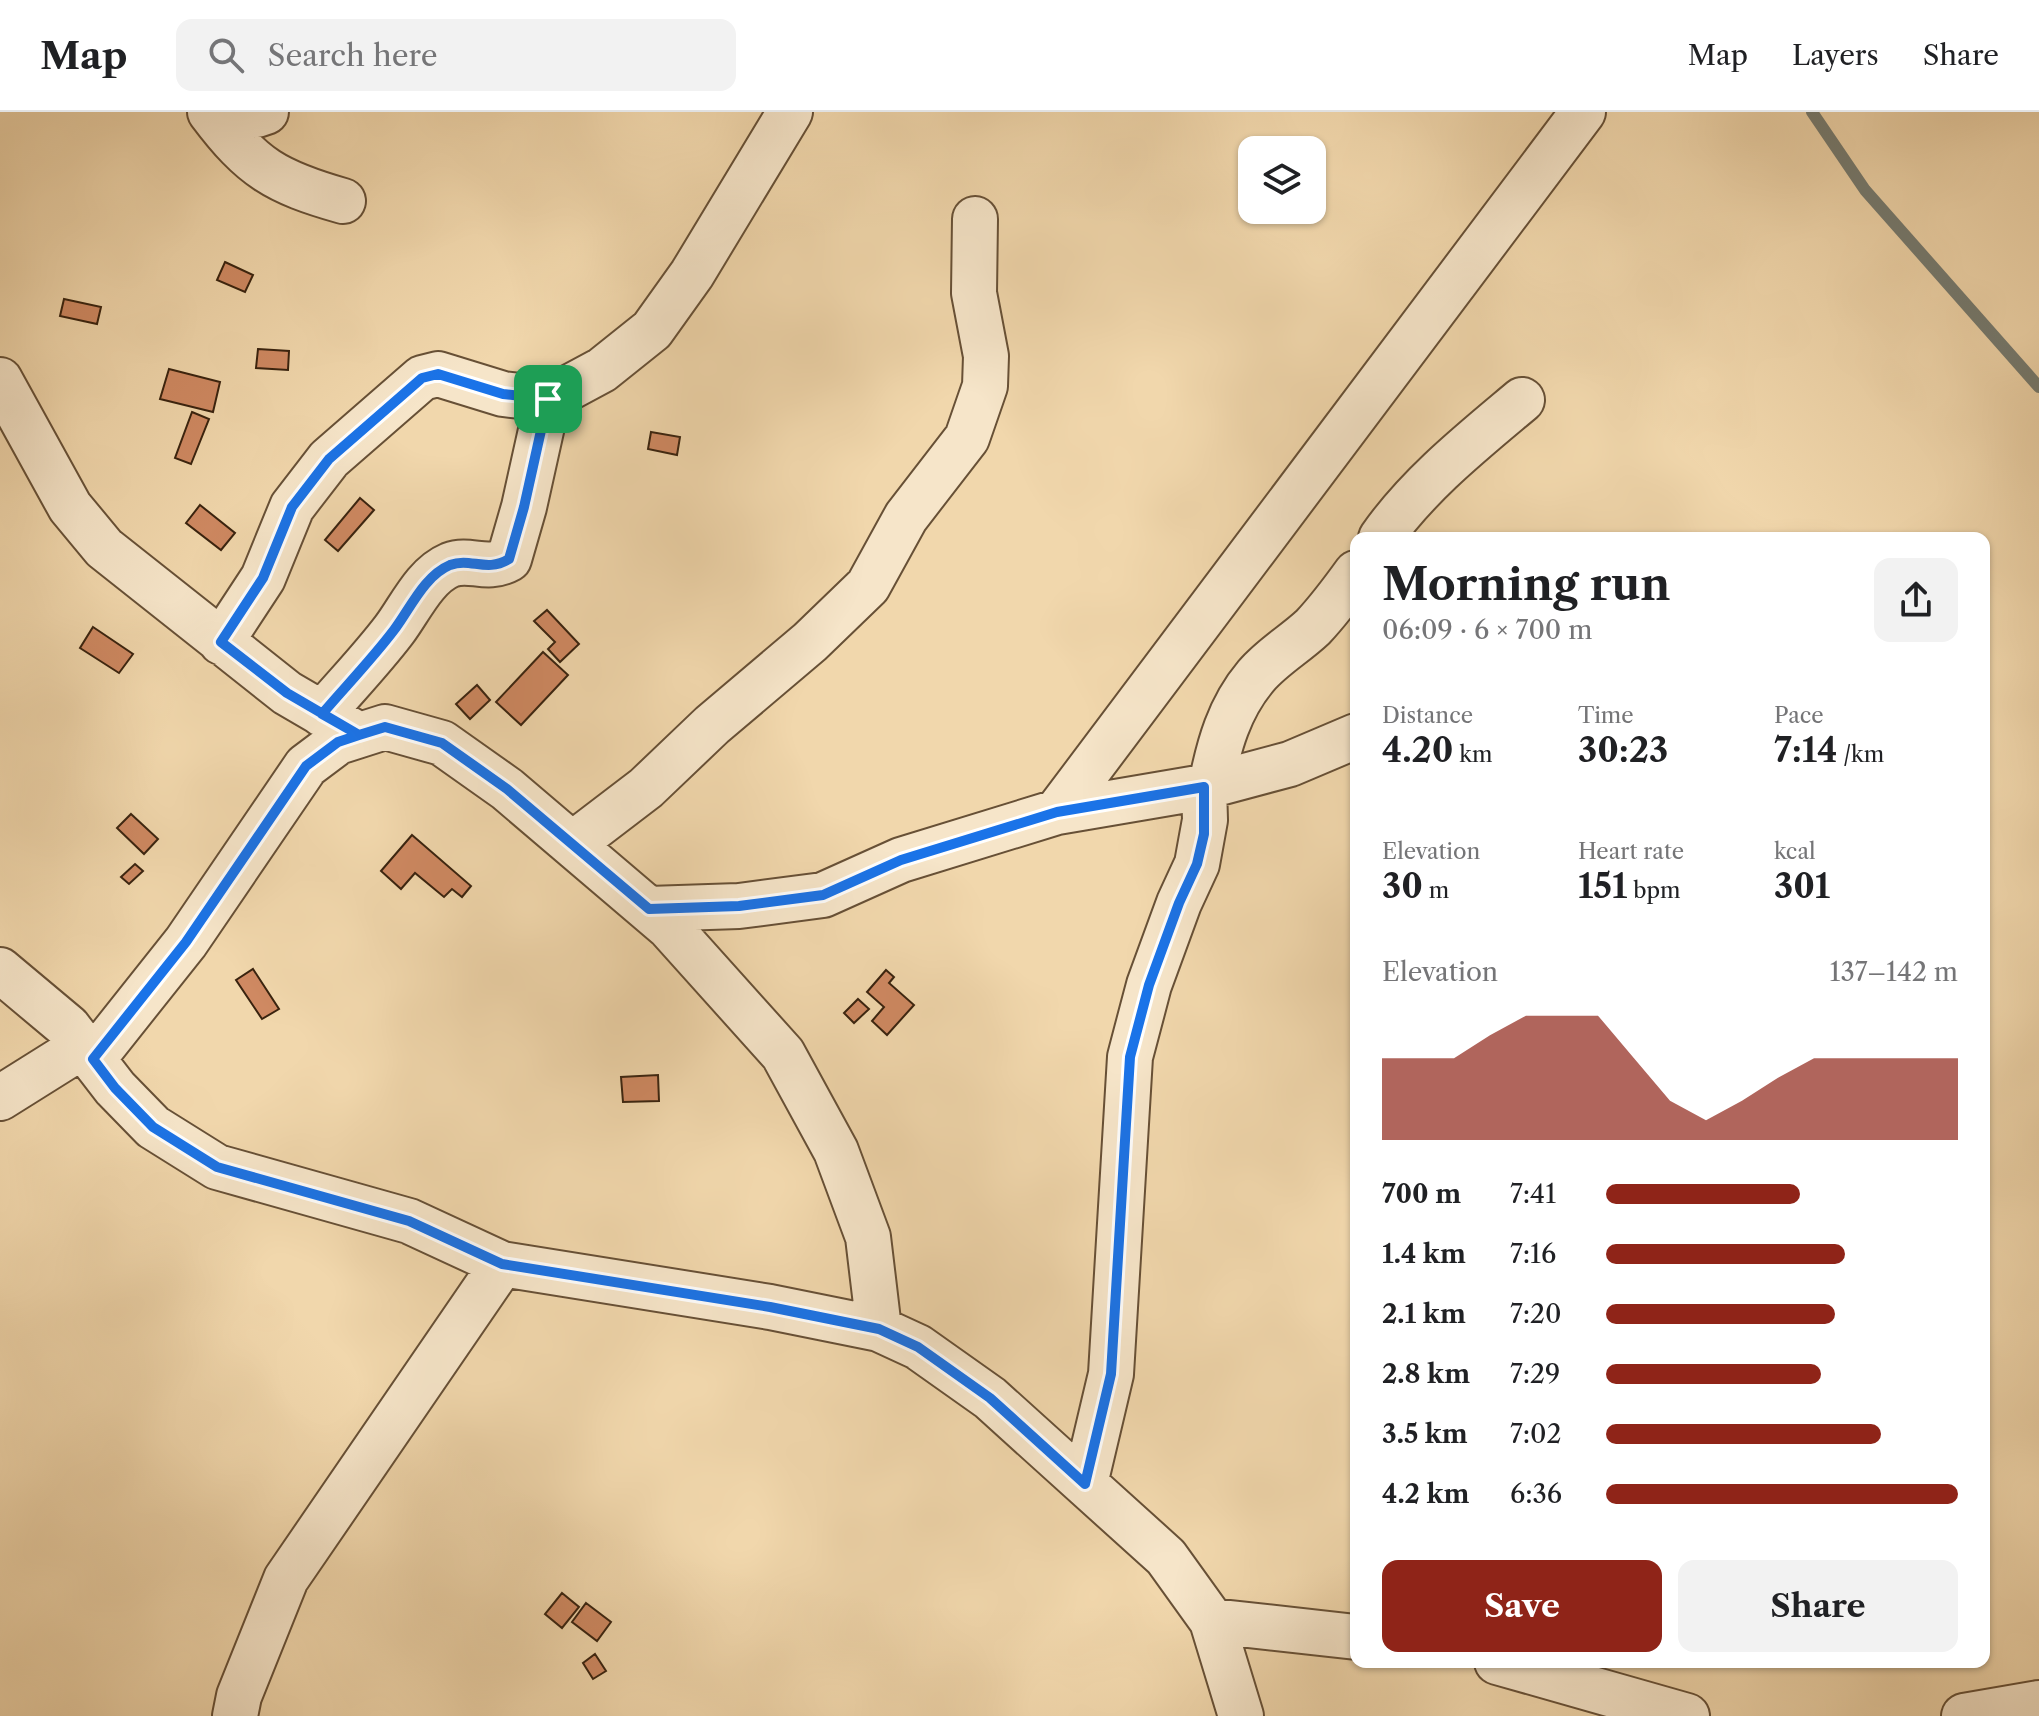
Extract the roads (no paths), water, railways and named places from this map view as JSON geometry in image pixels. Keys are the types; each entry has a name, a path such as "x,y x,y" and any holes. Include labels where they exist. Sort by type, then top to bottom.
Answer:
{"street":[{"path":"212,112 255,116 266,112"},
{"path":"212,112 236,147 263,170 296,187 343,201"},
{"path":"221,642 263,578 292,507 301,495 329,459 422,378 438,374 503,394 548,399 602,370 652,330 692,274 790,112"},
{"path":"1057,812 1583,112"},
{"path":"574,843 646,788 868,586 906,517 967,438 985,386 986,356 974,293 975,219"},
{"path":"0,380 70,507 104,548 287,693 359,735"},
{"path":"322,714 393,631 431,578 450,565 496,566 509,559 548,399"},
{"path":"1385,532 1395,517 1473,441 1522,400"},
{"path":"1085,1484 1111,1374 1130,1057 1149,985 1197,864 1204,834 1208,786 1218,749 1243,692 1258,673 1313,627 1350,581"},
{"path":"0,1098 88,1052 186,942 306,766 338,742 385,727 442,743 507,789 574,843 669,927 783,1054 836,1151 868,1237 879,1329"},
{"path":"649,909 739,906 823,895 901,860 1057,812 1208,786 1290,764 1350,739"},
{"path":"0,970 68,1027 115,1088 153,1127 217,1167 409,1221 502,1264 770,1307 879,1329 918,1347 990,1398 1166,1557 1212,1621 1241,1716"},
{"path":"235,1716 239,1696 286,1579 502,1264"},
{"path":"1212,1621 1350,1636"},
{"path":"1518,1668 1687,1716"},
{"path":"1964,1716 2039,1703"}],"waterway":[{"path":"1812,112 1865,190 2039,387"}]}
